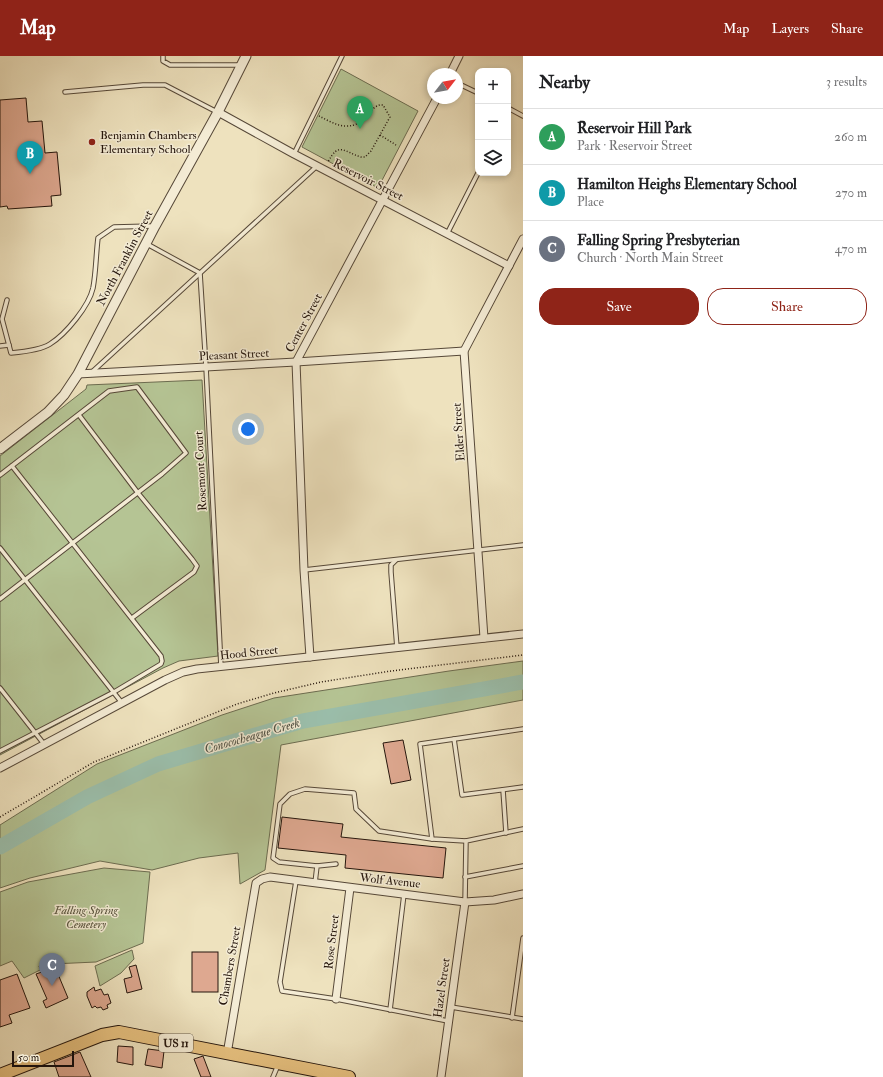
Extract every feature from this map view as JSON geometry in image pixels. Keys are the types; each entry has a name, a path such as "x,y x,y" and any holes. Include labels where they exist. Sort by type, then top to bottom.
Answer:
{"main road":[{"name":"US 11","path":"0,1075 102,1035 125,1033 348,1077"}],"street":[{"name":"North Franklin Street","path":"0,449 48,412 64,395 78,374 155,226 218,112 246,56"},
{"path":"453,68 459,56"},
{"name":"Center Street","path":"310,657 304,570 296,362 434,104"},
{"name":"Reservoir Street","path":"218,112 294,154 509,266"},
{"path":"464,351 523,239"},
{"name":"Pleasant Street","path":"78,374 464,351"},
{"name":"Elder Street","path":"464,351 484,638"},
{"name":"Hood Street","path":"0,768 165,680 183,672 523,634"},
{"name":"Wolf Avenue","path":"256,883 262,878 270,877 464,902 494,900 523,894"},
{"name":"Chambers Street","path":"227,1054 256,883"},
{"name":"Rose Street","path":"336,999 350,888"},
{"name":"Hazel Street","path":"441,1077 464,902"}],"lane":[{"path":"163,56 163,61 170,65 241,65"},
{"path":"294,154 342,56"},
{"path":"65,92 143,85 165,85 218,112"},
{"path":"463,86 475,92"},
{"path":"511,110 523,116"},
{"path":"90,374 317,166"},
{"path":"447,234 476,176"},
{"path":"7,300 2,319 11,353 31,350 50,344 68,328 84,308 93,289 98,238 114,227 155,226"},
{"path":"146,244 200,273"},
{"name":"Rosemont Court","path":"200,273 221,667"},
{"path":"0,346 9,345"},
{"path":"0,476 109,391 137,387 186,453 138,493 72,542 0,599"},
{"path":"79,415 138,493 197,566 194,572 132,618"},
{"path":"0,751 114,692 161,664 162,661 161,656 132,618 12,466"},
{"path":"304,570 523,545"},
{"path":"0,548 122,703"},
{"path":"397,559 391,566 397,648"},
{"path":"0,688 44,744"},
{"path":"432,839 420,744 523,729"},
{"path":"454,739 462,794 523,788"},
{"path":"336,864 317,866 279,862 273,858 280,804 290,794 304,788 354,794 356,809 379,831 432,839 466,841 523,829"},
{"path":"503,790 506,833"},
{"path":"464,902 466,841"},
{"path":"315,883 317,866"},
{"path":"465,877 523,866"},
{"path":"296,881 280,982 282,990 448,1021"},
{"path":"390,1010 404,894"},
{"path":"512,1018 523,938"},
{"path":"450,1007 523,1019"},
{"path":"274,1077 279,1064"}],"path":[{"path":"314,114 334,123 347,126 365,119 375,106 378,105 383,105 389,113 390,117 371,151 365,157 361,158 342,149 338,149 334,151 328,162"},
{"path":"380,135 396,145"},
{"path":"0,817 94,762 237,704 274,693 321,682 391,671 523,655"}],"green space":[{"path":"341,69 418,111 378,188 302,147"},
{"path":"202,380 218,656 179,661 163,668 0,755 0,456 86,389 87,385"},
{"path":"523,661 523,700 281,745 265,870 240,884 238,853 199,858 152,870 100,861 30,878 0,888 0,825 97,764 222,715 274,698"},
{"name":"Falling Spring Cemetery","path":"104,868 150,872 143,943 96,962 52,964 24,978 12,961 0,966 0,892 28,882"},
{"path":"132,950 134,959 121,973 100,986 95,966"}],"building":[{"path":"26,98 28,122 42,121 45,153 57,152 61,195 51,196 52,206 8,209 7,206 0,207 0,100"},
{"path":"403,740 411,780 391,784 383,743"},
{"path":"282,817 343,824 341,837 446,848 443,878 345,868 346,855 278,848"},
{"path":"192,952 218,952 218,992 192,992"},
{"path":"47,963 50,969 55,967 68,998 46,1008 43,1001 47,999 36,974 42,972 39,966"},
{"path":"136,965 142,989 127,993 124,979 132,977 129,967"},
{"path":"17,974 30,1008 9,1015 12,1023 0,1027 0,980"},
{"path":"94,987 95,991 101,989 104,995 108,994 111,1003 107,1005 108,1008 103,1010 101,1007 97,1008 95,1006 92,1008 87,992"},
{"path":"118,1046 133,1047 133,1065 117,1062"},
{"path":"148,1049 164,1051 162,1068 145,1065"},
{"path":"80,1052 91,1077 59,1077 54,1062"},
{"path":"203,1056 211,1077 201,1077 194,1059"}],"waterway":[{"name":"Conococheague Creek","path":"0,847 87,797 158,764 303,721 523,682"}],"place":[{"name":"Reservoir Hill Park","path":"360,129"},
{"name":"Benjamin Chambers Elementary School","path":"92,142"},
{"name":"Hamilton Heighs Elementary School","path":"30,174"},
{"name":"Falling Spring Presbyterian","path":"52,986"}]}
